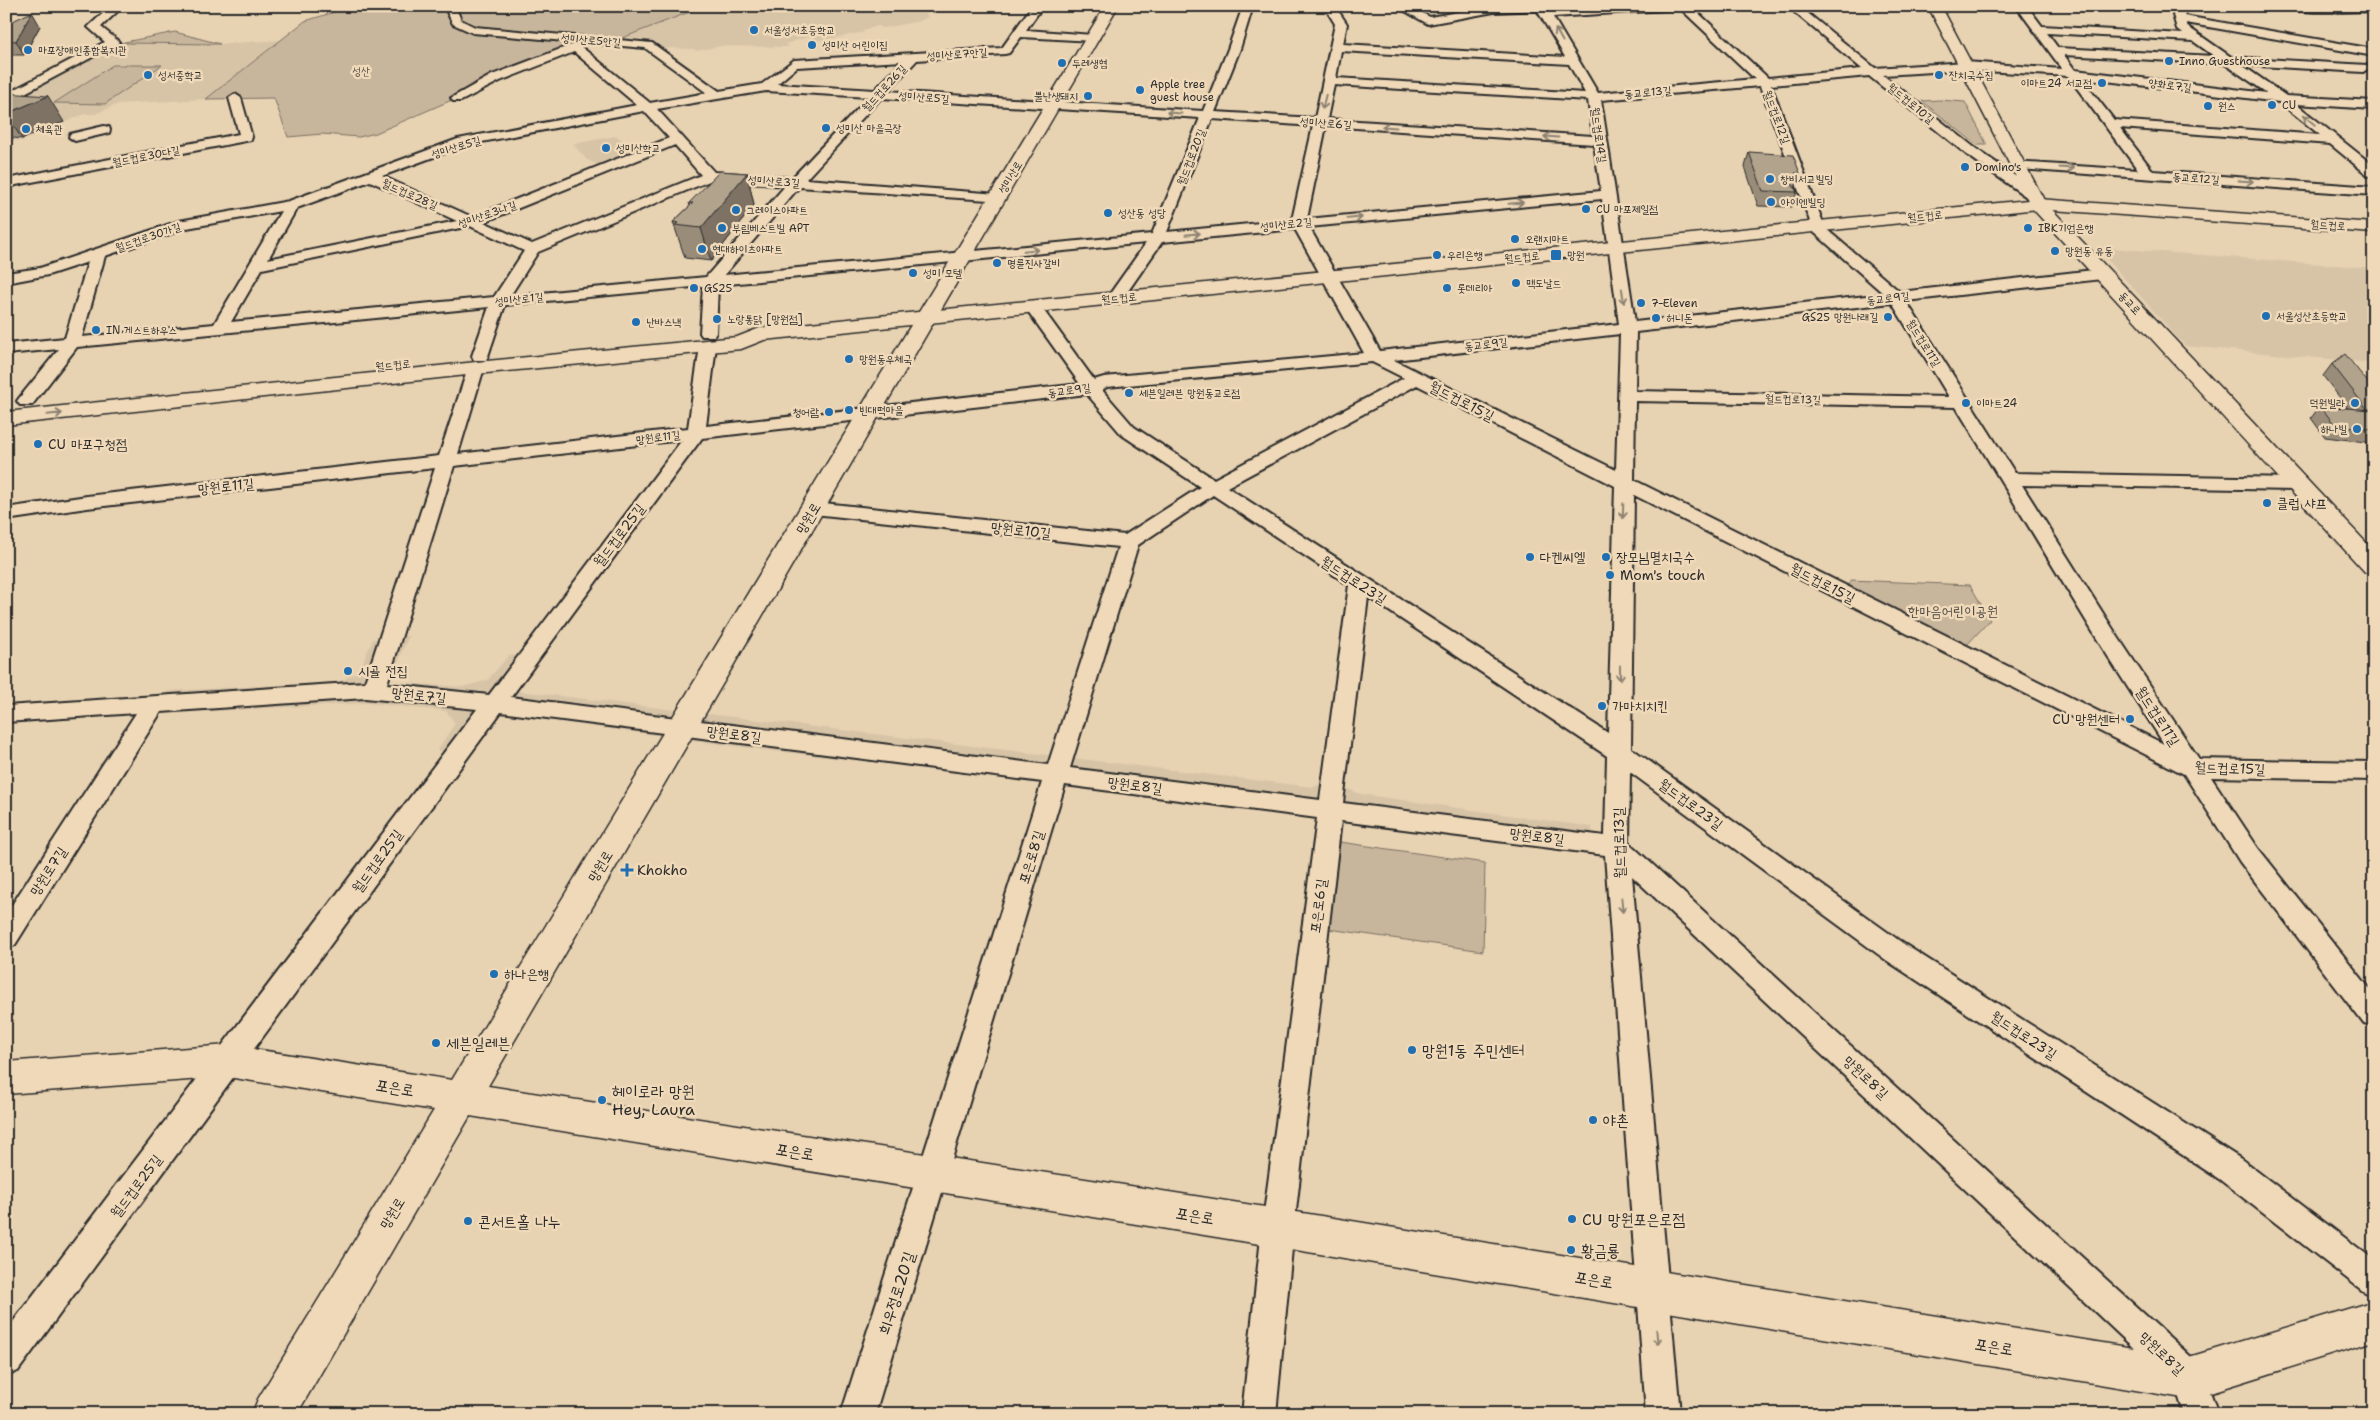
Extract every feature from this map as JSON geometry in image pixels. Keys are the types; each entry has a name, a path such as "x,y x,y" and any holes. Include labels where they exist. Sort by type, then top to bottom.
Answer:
{"street":[{"path":"6,99 113,42 94,27 118,6"},
{"name":"성미산로5안길","path":"449,6 457,22 466,28 484,32 648,45 717,95"},
{"name":"성미산로7안길","path":"766,87 794,64 1005,52 1038,6"},
{"name":"성미산로","path":"927,317 1112,6"},
{"name":"월드컵로20길","path":"1114,298 1157,238 1234,49 1248,6"},
{"path":"1330,6 1341,24 1299,223 1375,357"},
{"path":"1401,6 1428,21 1494,9 1684,6"},
{"name":"월드컵로12길","path":"1684,6 1764,82 1817,227"},
{"name":"월드컵로10길","path":"1792,6 1996,171 2035,200"},
{"name":"동교로","path":"1934,6 2035,200 2374,566"},
{"path":"2021,6 2148,174"},
{"path":"2286,6 2374,8"},
{"name":"월드컵로14길","path":"1542,9 1594,96 1615,248"},
{"path":"2374,53 2180,12 2183,29 2283,99 2374,173"},
{"path":"2038,29 2195,38"},
{"path":"1019,33 1093,38"},
{"path":"2338,46 2374,77"},
{"path":"374,690 499,301 532,249 710,176 679,139 651,110 645,107 575,47 457,98"},
{"path":"1337,47 1573,60"},
{"path":"2055,51 2363,68"},
{"name":"월드컵로26길","path":"711,280 795,183 913,57"},
{"name":"동교로13길","path":"1329,81 1594,96 1872,72 1966,66"},
{"name":"양화로7길","path":"1966,66 2072,73 2283,99 2374,105"},
{"name":"성미산로5길","path":"292,205 463,142 645,107 766,87 1052,106"},
{"name":"월드컵로30다길","path":"6,186 12,182 246,137 235,98"},
{"name":"성미산로6길","path":"1052,106 1600,140"},
{"path":"2111,124 2332,140"},
{"path":"75,137 104,130"},
{"name":"성미산로3나길","path":"256,266 470,222 679,139"},
{"name":"동교로12길","path":"1980,157 2148,174 2374,191"},
{"name":"월드컵로28길","path":"370,176 532,249"},
{"name":"성미산로3길","path":"710,176 998,198"},
{"name":"성미산로2길","path":"965,256 1608,194"},
{"name":"월드컵로","path":"11,414 478,362 708,340 741,343 760,334 1817,227 2035,200 2374,228"},
{"path":"220,328 292,205"},
{"name":"월드컵로30가길","path":"6,278 43,272 184,224 292,205"},
{"name":"월드컵로11길","path":"1817,227 1896,297 2110,642 2249,855 2374,1015"},
{"name":"월드컵로13길","path":"1615,248 1628,328 1617,847 1663,1414"},
{"path":"72,343 98,254"},
{"name":"성미산로1길","path":"6,349 965,256"},
{"name":"동교로9길","path":"870,413 1091,388 1104,382 1375,357 2102,274"},
{"path":"708,340 711,280"},
{"name":"월드컵로23길","path":"1033,307 1091,388 1128,431 1359,584 1619,752 1895,952 2230,1169 2374,1280"},
{"name":"망원로","path":"273,1414 927,317"},
{"name":"월드컵로25길","path":"6,1359 696,433 708,340"},
{"name":"월드컵로","path":"11,414 72,343"},
{"name":"월드컵로15길","path":"1375,357 2192,768 2374,771"},
{"path":"1130,542 1213,487 1418,378"},
{"name":"월드컵로13길","path":"1626,396 1960,402"},
{"name":"망원로11길","path":"6,514 87,502 870,413"},
{"path":"2010,479 2298,484"},
{"name":"망원로10길","path":"814,508 1130,542"},
{"name":"포은로8길","path":"934,1173 1056,774 1130,542"},
{"name":"포은로6길","path":"1258,1414 1278,1228 1359,584"},
{"name":"망원로7길","path":"6,714 374,690 493,703 683,728"},
{"name":"망원로7길","path":"6,937 154,704"},
{"name":"망원로8길","path":"683,728 1056,774 1617,847 2189,1378"},
{"name":"포은로","path":"6,1078 228,1061 1278,1228 2189,1378 2374,1321"},
{"name":"희우정로20길","path":"858,1414 934,1173"},
{"path":"2189,1378 2201,1414"}],"shaded area":[{"name":"서울성서초등학교","path":"705,6 924,6 922,8 928,17 920,21 884,28 878,26 862,31 865,32 825,40 818,40 811,36 785,44 789,47 721,46 696,51 694,49 660,48 653,44 617,40"},
{"name":"성서중학교","path":"283,40 206,99 118,104 95,114 84,114 22,141 6,140 6,103 107,50 131,43 220,44"},
{"name":"성미산학교","path":"616,136 641,152 603,167 587,160 573,144"},
{"name":"서울성산초등학교","path":"2096,247 2374,268 2374,363 2185,346"},
{"path":"409,636 389,682 463,687 488,680 509,655 535,658 517,681 519,691 1312,787 1326,783 1360,794 1592,827 1594,846 756,749 502,714 483,723 465,752 437,751 455,723 446,711 367,703 154,714 168,691 339,682 359,671 373,639"}],"green space":[{"name":"성산","path":"355,6 705,6 617,40 578,45 376,133 359,137 322,134 288,137 274,98 206,99 305,21"},
{"path":"175,32 220,44 120,43"},
{"path":"113,65 162,65 105,104 54,103"},
{"path":"1922,101 1965,102 1987,145 1977,145"},
{"name":"한마음어린이공원","path":"1850,580 1970,585 1990,620 1964,648 1849,590"},
{"path":"1340,842 1485,863 1483,951 1329,929"}],"building":[{"path":"32,12 16,41 6,40 6,24"},
{"path":"6,93 48,96 6,114"},
{"path":"1749,152 1793,155 1800,173 1795,173 1798,179 1789,179 1797,192 1763,191"},
{"path":"720,171 747,173 701,228 675,225 678,223 673,222 693,203 689,203"},
{"path":"2345,354 2374,390 2374,409 2367,409 2332,364"},
{"path":"2320,406 2372,410 2374,412 2374,429 2335,425"}],"place":[{"name":"서울성서초등학교","path":"754,30"},
{"name":"성미산 어린이집","path":"812,45"},
{"name":"마포장애인종합복지관","path":"28,50"},
{"name":"Inno Guesthouse","path":"2169,61"},
{"name":"두레생협","path":"1062,63"},
{"name":"성서중학교","path":"148,75"},
{"name":"잔치국수집","path":"1939,75"},
{"name":"이마트24 서교점","path":"2102,83"},
{"name":"Apple tree guest house","path":"1140,90"},
{"name":"뿔난생돼지","path":"1088,96"},
{"name":"CU","path":"2272,105"},
{"name":"원스","path":"2208,106"},
{"name":"성미산 마을극장","path":"826,128"},
{"name":"체육관","path":"26,129"},
{"name":"성미산학교","path":"606,148"},
{"name":"Domino's","path":"1965,167"},
{"name":"창비서교빌딩","path":"1770,179"},
{"name":"아이엔빌딩","path":"1771,202"},
{"name":"CU 마포제일점","path":"1586,209"},
{"name":"그레이스아파트","path":"736,210"},
{"name":"성산동 성당","path":"1108,213"},
{"name":"부림베스트빌 APT","path":"722,228"},
{"name":"IBK기업은행","path":"2028,228"},
{"name":"오랜지마트","path":"1515,239"},
{"name":"현대하이츠아파트","path":"702,249"},
{"name":"망원동 유동","path":"2055,251"},
{"name":"우리은행","path":"1437,255"},
{"name":"망원","path":"1556,255"},
{"name":"명륜진사갈비","path":"997,263"},
{"name":"성미 모텔","path":"913,273"},
{"name":"맥도날드","path":"1516,283"},
{"name":"GS25","path":"694,288"},
{"name":"롯데리아","path":"1447,288"},
{"name":"7-Eleven","path":"1641,303"},
{"name":"서울성산초등학교","path":"2266,316"},
{"name":"GS25 망원나래길","path":"1888,317"},
{"name":"허니돈","path":"1656,318"},
{"name":"노랑통닭 [망원점]","path":"717,319"},
{"name":"난바스낵","path":"636,322"},
{"name":"IN 게스트하우스","path":"96,330"},
{"name":"망원동우체국","path":"849,359"},
{"name":"세븐일레븐 망원동교로점","path":"1129,393"},
{"name":"이마트24","path":"1966,403"},
{"name":"덕원빌라","path":"2355,403"},
{"name":"빈대떡마을","path":"849,410"},
{"name":"청어람","path":"829,412"},
{"name":"하나빌","path":"2357,429"},
{"name":"CU 마포구청점","path":"38,444"},
{"name":"클럽 샤프","path":"2267,503"},
{"name":"다켄씨엘","path":"1530,557"},
{"name":"장모님멸치국수","path":"1606,557"},
{"name":"Mom's touch","path":"1610,575"},
{"name":"시골 전집","path":"348,671"},
{"name":"가마치치킨","path":"1602,706"},
{"name":"CU 망원센터","path":"2130,719"},
{"name":"Khokho","path":"627,870"},
{"name":"하나은행","path":"494,974"},
{"name":"세븐일레븐","path":"436,1043"},
{"name":"망원1동 주민센터","path":"1412,1050"},
{"name":"헤이로라 망원 Hey, Laura","path":"602,1100"},
{"name":"야촌","path":"1593,1120"},
{"name":"CU 망원포은로점","path":"1572,1219"},
{"name":"콘서트홀 나누","path":"468,1221"},
{"name":"황금룡","path":"1571,1250"}]}
